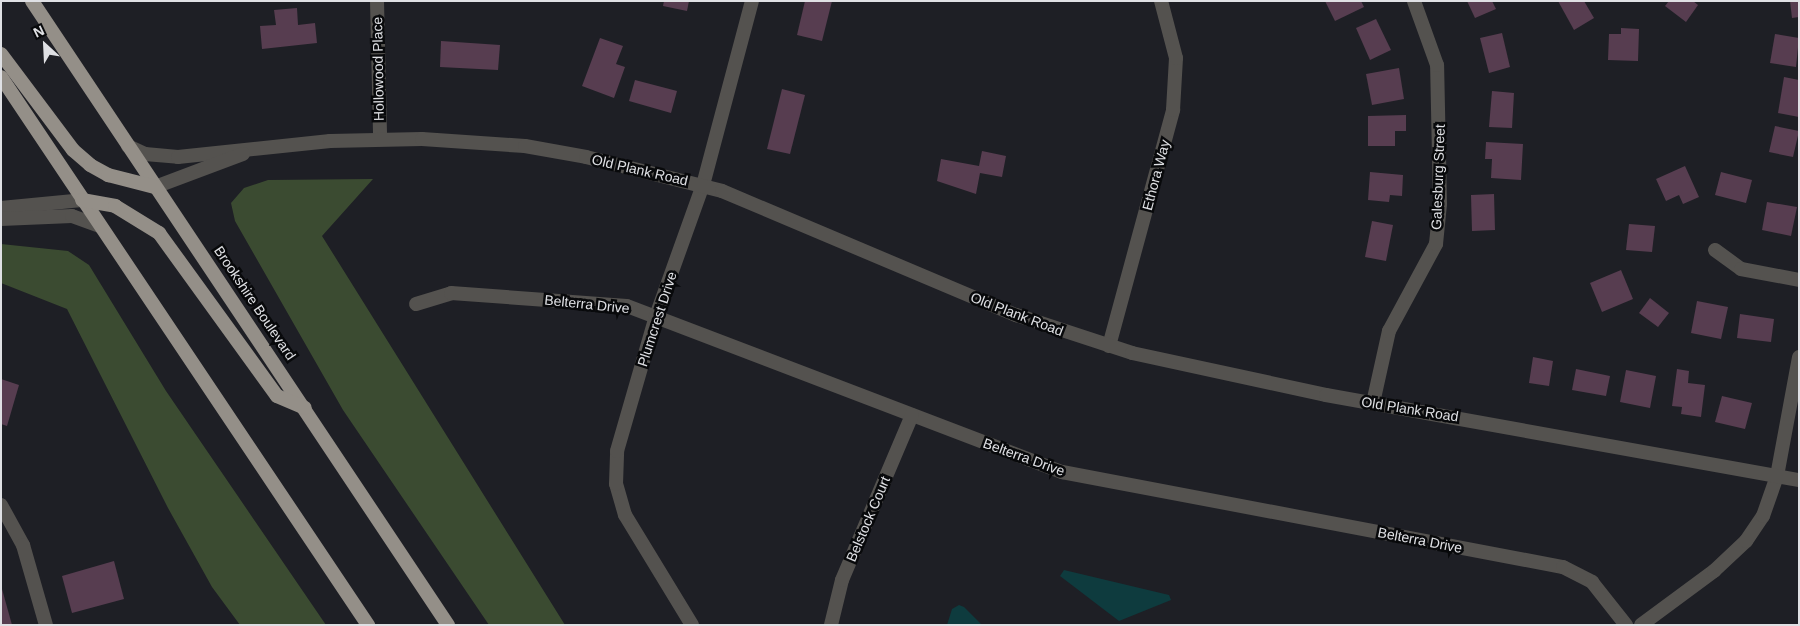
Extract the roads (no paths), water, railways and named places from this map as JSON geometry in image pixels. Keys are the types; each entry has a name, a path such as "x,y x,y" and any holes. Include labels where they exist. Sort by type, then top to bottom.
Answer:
{"highway":[{"name":"Brookshire Boulevard","path":"32,1 448,625"},
{"path":"1,54 84,160 108,175 155,187"},
{"path":"1,77 368,625"},
{"path":"82,200 115,206 159,232 277,396 304,408"}],"street":[{"name":"Hollowood Place","path":"377,1 380,138"},
{"name":"Plumcrest Drive","path":"692,625 625,515 616,484 616,451 656,316 703,185 752,1"},
{"name":"Ethora Way","path":"1109,346 1173,110 1176,58 1161,1"},
{"name":"Galesburg Street","path":"1373,403 1389,331 1436,244 1440,204 1438,65 1414,1"},
{"name":"Old Plank Road","path":"128,146 158,157 248,152 380,138 525,146 703,185 1016,315 1109,346 1247,380 1799,480"},
{"name":"Old Plank Road","path":"155,187 248,152"},
{"path":"1,208 82,200"},
{"path":"1,219 72,216 100,226"},
{"path":"1715,250 1741,269 1799,280"},
{"name":"Belterra Drive","path":"416,304 451,293 627,306 1062,472 1563,567 1592,582 1626,625"},
{"path":"1641,625 1714,571 1746,541 1763,516 1777,476 1799,358"},
{"name":"Belstock Court","path":"831,625 842,580 912,415"},
{"path":"1,505 23,545 46,625"}],"water":[{"path":"1064,570 1169,595 1171,600 1119,621 1060,576"},
{"path":"959,605 964,607 982,625 947,625 952,609"}]}
